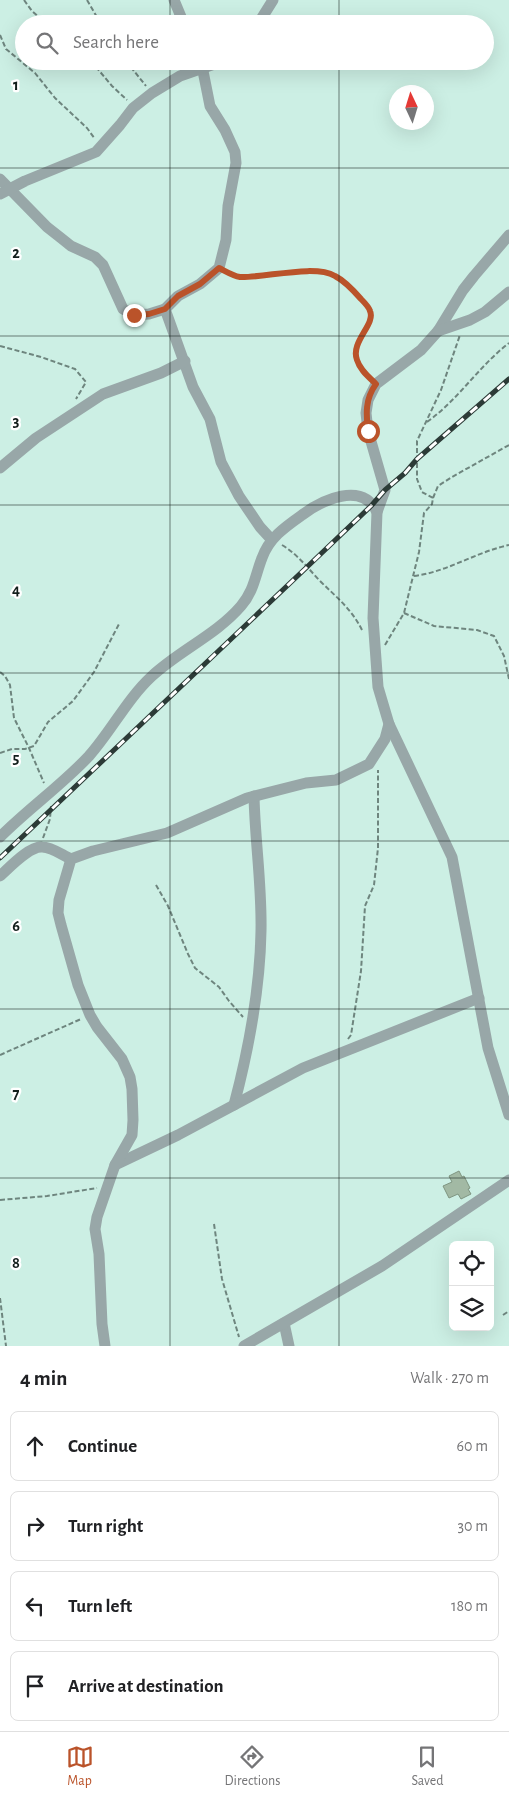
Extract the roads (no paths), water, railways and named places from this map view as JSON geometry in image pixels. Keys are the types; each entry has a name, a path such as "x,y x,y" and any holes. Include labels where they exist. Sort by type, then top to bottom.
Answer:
{"street":[{"path":"174,0 180,15"},
{"path":"264,15 273,0"},
{"path":"5,192 96,152 133,108 152,93 191,70"},
{"path":"0,179 5,192 60,238 71,246 95,257 103,265 123,309 134,315 149,314 165,309 178,296 200,284 219,268 226,240 228,206 236,164 235,152 225,130 210,106 203,70"},
{"path":"509,236 463,290 438,332 421,350 376,384 368,400 366,413 368,431 385,490 377,512 373,618 378,687 388,724 452,857 488,1048 509,1115"},
{"path":"438,332 485,312 509,292"},
{"path":"165,309 193,387 210,419 221,462 239,496 271,540"},
{"path":"0,468 36,438 104,394 161,373 185,361"},
{"path":"0,837 18,818 70,776 104,739 130,700 153,675 194,643 211,634 242,605 253,589 262,557 271,540 304,513 343,495 356,495 364,498 377,512"},
{"path":"0,876 26,854 40,846 52,849 71,858 167,833 254,796 306,783 336,780 361,770 369,764 381,748 388,724"},
{"path":"234,1105 252,1026 259,976 261,929 254,796"},
{"path":"71,858 63,882 58,913 78,985 90,1015 122,1060 130,1077 133,1120 132,1135 115,1165 97,1217 96,1229 105,1346"},
{"path":"115,1165 171,1138 265,1087 339,1053 479,998"},
{"path":"242,1342 284,1323 382,1266 509,1180"},
{"path":"284,1323 289,1346"}],"railway":[{"path":"0,858 371,506 417,459 509,379"}]}
